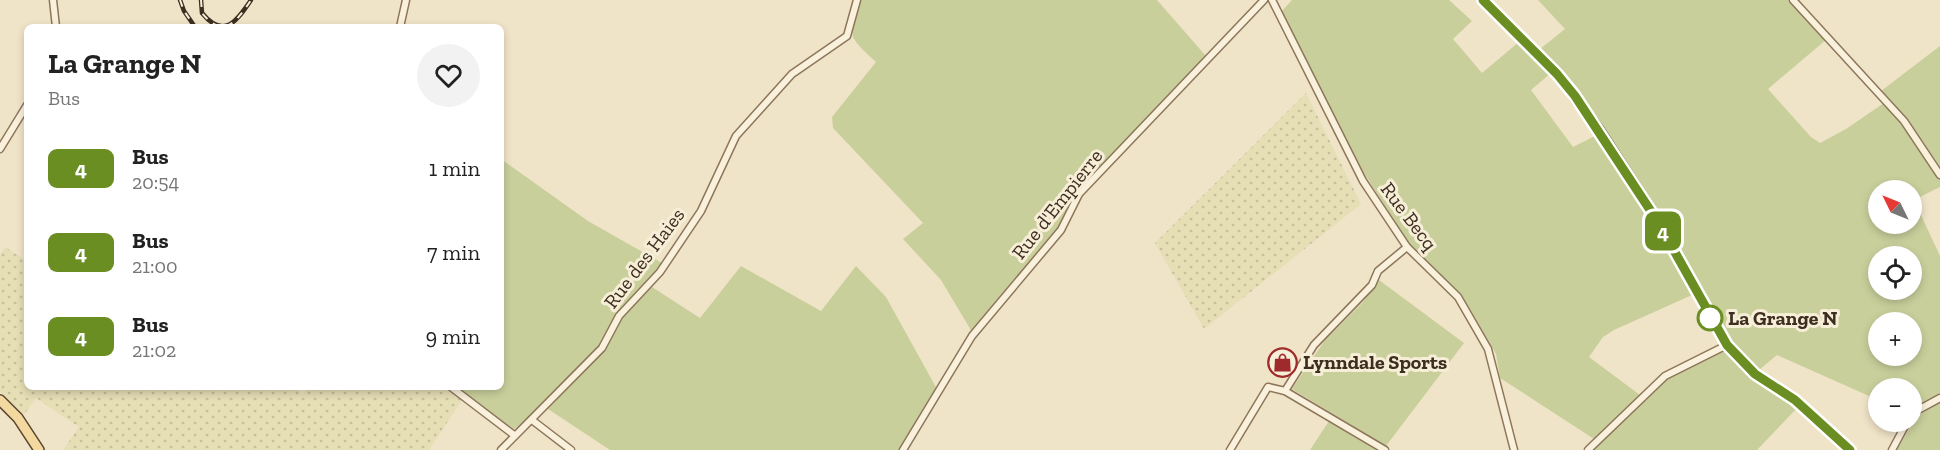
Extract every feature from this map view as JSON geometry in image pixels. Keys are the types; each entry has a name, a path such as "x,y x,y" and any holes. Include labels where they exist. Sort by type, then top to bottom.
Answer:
{"main road":[{"path":"1483,0 1557,74 1593,122 1658,222 1727,345 1755,374 1795,400 1850,450"},
{"path":"0,400 18,418 39,450"}],"street":[{"path":"53,0 56,24"},
{"path":"400,24 406,0"},
{"name":"Rue des Haies","path":"501,450 602,348 619,316 660,272 701,212 736,136 792,74 848,36 857,0"},
{"name":"Rue d'Empierre","path":"903,450 972,336 1061,230 1079,194 1264,0"},
{"name":"Rue Becq","path":"1272,0 1363,181 1407,248 1458,297 1488,349 1514,450"},
{"path":"1793,0 1904,121 1940,175"},
{"path":"0,149 24,110"},
{"path":"1285,391 1314,345 1372,285 1378,271 1407,248"},
{"path":"1588,450 1665,376 1727,345"},
{"path":"1230,450 1268,387 1285,391 1385,450"},
{"path":"455,390 514,435"},
{"path":"1922,408 1940,398"},
{"path":"532,420 571,450"},
{"path":"1892,450 1902,432"}],"shaded area":[{"path":"1306,93 1361,204 1204,329 1155,243"},
{"path":"5,247 24,259 24,390 298,390 302,394 307,390 449,390 462,400 429,450 63,450 79,427 36,398 24,415 0,392 0,255"}],"green space":[{"path":"860,0 1157,0 1206,56 1073,197 1060,226 972,332 941,280 903,239 923,223 833,128 832,117 876,62 859,46 853,35 852,29"},
{"path":"1292,0 1449,0 1472,21 1453,39 1482,73 1520,41 1551,73 1531,90 1573,147 1599,134 1692,295 1614,330 1603,337 1589,357 1640,395 1594,439 1500,378 1496,354 1462,295 1409,243 1360,167 1282,11"},
{"path":"1538,0 1788,0 1827,39 1768,89 1811,137 1820,143 1846,129 1884,103 1903,122 1940,179 1940,187 1922,196 1922,180 1868,180 1868,234 1922,234 1922,217 1940,256 1940,395 1922,407 1922,378 1868,378 1868,396 1777,355 1759,370 1733,344 1712,314 1646,197 1598,119 1561,71 1540,49 1565,29"},
{"path":"1940,46 1940,169 1907,119 1881,91"},
{"path":"504,161 588,221 662,263 633,306 595,353 553,396 514,429 461,390 504,390"},
{"path":"741,266 821,311 856,266 886,297 937,389 899,450 610,450 548,409 610,342 622,317 652,287 700,318"},
{"path":"1379,280 1464,343 1386,446 1292,389 1325,340 1362,303"},
{"path":"1725,349 1746,374 1798,407 1757,450 1592,450 1666,379"},
{"path":"1940,402 1940,450 1897,450 1907,432 1922,432 1922,413"},
{"path":"1329,421 1377,450 1310,450"}],"railway":[{"path":"180,0 193,24"},
{"path":"201,0 202,13 215,24"},
{"path":"230,24 241,15 251,0"}],"bus line":[{"name":"4","path":"1483,0 1557,74 1575,96 1658,222 1706,310 1727,345 1740,361 1755,374 1795,400 1850,450"}],"place":[{"name":"La Grange N","path":"1710,318"},
{"name":"Lynndale Sports","path":"1282,362"}]}
